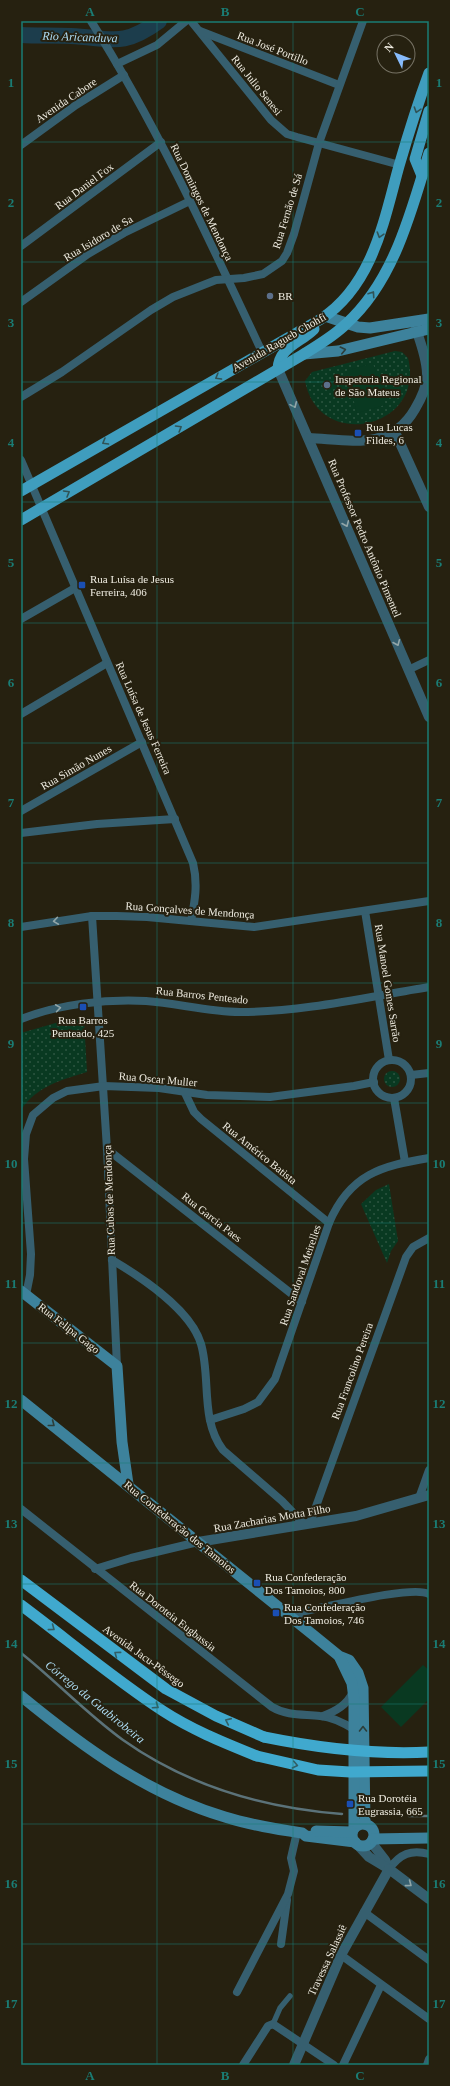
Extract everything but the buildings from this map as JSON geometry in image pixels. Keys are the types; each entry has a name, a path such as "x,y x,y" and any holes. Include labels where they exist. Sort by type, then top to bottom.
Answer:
{"highway":[{"name":"Avenida Jacu-Pêssego","path":"21,1580 166,1689 216,1716 264,1737 309,1746 354,1751 408,1753 429,1752"},
{"path":"21,1605 132,1690 165,1712 205,1734 257,1756 330,1771 429,1772"}],"main road":[{"name":"Avenida Ragueb Chohfi","path":"21,491 323,317 349,293 369,262 380,239 400,165 427,91 429,73"},
{"path":"422,176 415,159 429,111"},
{"name":"Avenida Ragueb Chohfi","path":"21,520 304,354 347,324 369,298 394,257 429,153"},
{"path":"278,369 280,355 313,330 323,317 347,324 370,328 429,329"},
{"path":"304,354 338,351 414,328 429,319"},
{"name":"Rua Felipa Gago","path":"24,1293 117,1366"},
{"name":"Rua Cubas de Mendonça","path":"117,1366 122,1442 128,1484"},
{"name":"Rua Confederação dos Tamoios","path":"21,1400 128,1484 293,1619 340,1656 349,1660 355,1669 363,1688 363,1835"},
{"name":"Rua Confederação dos Tamoios","path":"340,1656 348,1672 353,1692 363,1835"},
{"path":"21,1696 72,1738 150,1786 192,1806 226,1818 300,1832 306,1836 429,1832"},
{"path":"363,1835 429,1838"}],"street":[{"name":"Rua Domingos de Mendonça","path":"91,21 118,64 160,142 190,201 262,352"},
{"path":"118,64 157,45 186,21"},
{"name":"Rua Julio Senesi","path":"191,21 279,128 287,134 400,165"},
{"path":"354,21 363,23"},
{"name":"Rua Fernão de Sá","path":"21,397 62,372 151,310 200,286 227,278 244,278 263,274 282,261 294,234 319,143 363,23"},
{"name":"Rua José Portillo","path":"199,31 339,85"},
{"name":"Avenida Cabore","path":"21,145 76,105 124,75"},
{"name":"Rua Daniel Fox","path":"21,246 160,142"},
{"name":"Rua Isidoro de Sa","path":"21,302 88,254 124,233 190,201"},
{"path":"308,438 370,440 382,438 395,432 410,418 423,395 427,377 425,358 421,343 414,328"},
{"name":"Rua Professor Pedro Antônio Pimentel","path":"278,369 429,717"},
{"path":"395,432 429,507"},
{"name":"Rua Luísa de Jesus Ferreira","path":"21,460 175,819 195,874 196,898 191,921"},
{"path":"21,619 75,588"},
{"path":"408,670 429,660"},
{"path":"21,714 107,663"},
{"name":"Rua Simão Nunes","path":"21,811 142,742"},
{"path":"21,833 97,824 175,819"},
{"name":"Rua Gonçalves de Mendonça","path":"21,926 92,916 147,917 254,927 429,901"},
{"name":"Rua Manoel Gomes Sarrão","path":"365,910 377,995 389,1060"},
{"name":"Rua Cubas de Mendonça","path":"92,916 104,1086 117,1366"},
{"name":"Rua Barros Penteado","path":"21,1019 45,1010 99,1002 146,1001 239,1012 315,1006 429,987"},
{"path":"389,1060 403,1063 411,1075 409,1088 403,1094 394,1098 381,1094 374,1082 377,1068 389,1060"},
{"path":"411,1075 429,1073"},
{"name":"Rua Oscar Muller","path":"24,1293 30,1275 31,1254 24,1159 29,1124 37,1110 53,1098 67,1091 104,1086 159,1088 185,1093 270,1097 374,1082"},
{"name":"Rua Américo Batista","path":"185,1093 194,1112 201,1119 330,1223"},
{"path":"394,1098 406,1162"},
{"name":"Rua Garcia Paes","path":"107,1149 302,1302"},
{"name":"Rua Sandoval Meirelles","path":"210,1420 244,1409 258,1402 267,1392 275,1379 330,1223 338,1205 358,1182 377,1170 406,1162 429,1158"},
{"name":"Rua Francolino Pereira","path":"307,1523 406,1257 413,1246 429,1238"},
{"path":"112,1260 130,1271 174,1305 195,1330 201,1344 210,1420 216,1441 223,1450 307,1523"},
{"path":"418,1498 429,1470"},
{"name":"Rua Zacharias Motta Filho","path":"95,1569 131,1558 198,1542 356,1516 429,1495"},
{"name":"Rua Doroteia Eugbassia","path":"21,1509 95,1569 272,1707 285,1713 322,1716 343,1722 355,1730"},
{"path":"293,1619 305,1611 393,1594 419,1592 429,1594"},
{"name":"Rua Doroteia Eugbassia","path":"322,1716 334,1712 345,1704 353,1692"},
{"path":"281,1944 288,1894 294,1871 291,1858 300,1832"},
{"path":"363,1835 369,1857 389,1869 429,1899"},
{"path":"389,1869 396,1859 406,1853 419,1851 429,1854"},
{"name":"Travessa Salassiê","path":"294,2065 341,1955 389,1869"},
{"path":"236,1992 288,1894"},
{"path":"364,1912 429,1960"},
{"path":"341,1955 429,2019"},
{"path":"343,2065 381,1985"},
{"path":"243,2065 268,2026 273,2024 280,2008 290,1996"},
{"path":"273,2024 334,2065"},
{"path":"427,2065 429,2059"}],"green space":[{"path":"395,351 402,352 408,358 409,382 401,401 387,415 368,423 348,424 330,418 314,404 305,381 312,372"},
{"path":"373,363 385,405 357,413 346,371"},
{"path":"84,1019 87,1072 50,1085 34,1095 21,1110 21,1033 66,1020"},
{"path":"392,1071 399,1076 400,1079 395,1086 392,1087 385,1082 384,1079 389,1072"},
{"path":"389,1184 398,1241 391,1251 387,1263 361,1204 376,1190"},
{"path":"423,1665 429,1670 429,1699 401,1727 381,1707"}],"waterway":[{"name":"Rio Aricanduva","path":"21,35 116,39 135,35 159,21"},
{"name":"Córrego da Guabirobeira","path":"21,1653 123,1740 174,1770 200,1782 256,1800 313,1811 342,1814"},
{"path":"409,1816 429,1816"}],"place":[{"name":"BR","path":"270,296"},
{"name":"Inspetoria Regional de São Mateus","path":"327,385"},
{"name":"Rua Lucas Fildes, 6","path":"358,433"},
{"name":"Rua Luísa de Jesus Ferreira, 406","path":"82,585"},
{"name":"Rua Barros Penteado, 425","path":"83,1007"},
{"name":"Rua Confederação Dos Tamoios, 800","path":"257,1583"},
{"name":"Rua Confederação Dos Tamoios, 746","path":"276,1613"},
{"name":"Rua Dorotéia Eugrassia, 665","path":"350,1804"}]}
